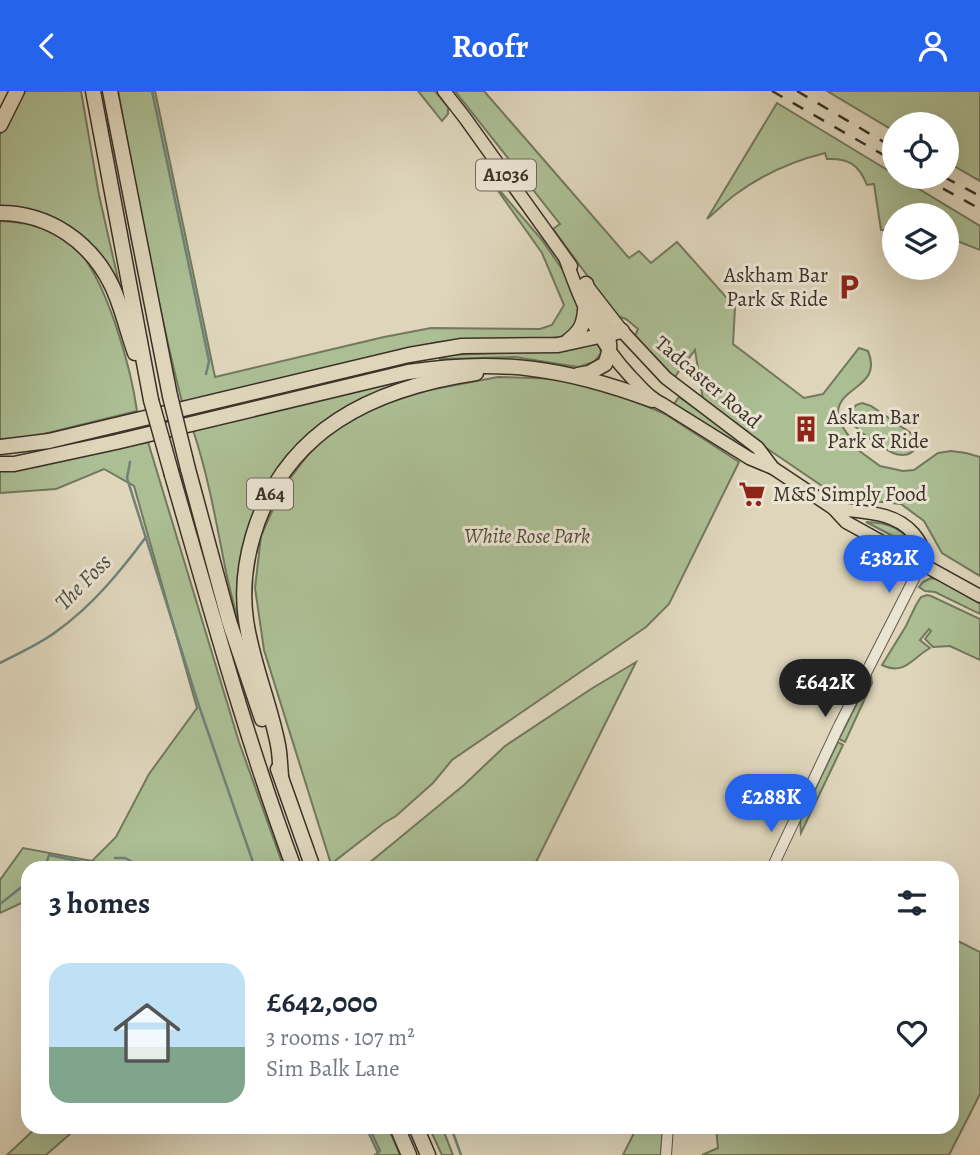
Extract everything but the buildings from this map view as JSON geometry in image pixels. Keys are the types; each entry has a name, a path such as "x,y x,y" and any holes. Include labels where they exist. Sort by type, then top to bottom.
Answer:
{"highway":[{"path":"0,124 17,91"},
{"path":"93,91 151,401"},
{"name":"A64","path":"110,91 170,396 188,469 229,621 311,861"},
{"path":"0,213 31,217 54,225 75,239 94,258 111,284 151,401 209,603 269,798 292,861"},
{"path":"577,375 589,373 605,364 610,341 603,335 586,284"},
{"path":"564,344 580,330 584,323 585,310"},
{"path":"0,447 50,441 409,355 462,346 519,347 564,344 622,331"},
{"name":"A64","path":"0,464 14,464 116,442 435,367 480,365 546,369 577,375 652,400"},
{"name":"A64","path":"281,776 279,745 251,649 245,617 244,575 248,551 259,517 276,482 306,445 323,430 370,401 428,382 519,366"},
{"path":"400,1134 409,1155"},
{"path":"419,1134 428,1155"}],"main road":[{"name":"Tadcaster Road","path":"444,91 566,260 622,331 667,378 758,448 773,468"},
{"name":"Tadcaster Road","path":"566,260 585,310 603,335"},
{"name":"Tadcaster Road","path":"609,351 652,400 749,458 773,468 833,507 846,522 922,563 922,543 897,519 833,507"},
{"name":"A1036","path":"922,563 980,596"}],"street":[{"path":"775,861 839,726 922,563"},
{"path":"666,1155 668,1134"}],"green space":[{"path":"23,91 81,91 99,195 120,288 96,251 66,224 27,209 0,206 0,135"},
{"path":"118,91 155,91 215,377 431,328 540,329 552,325 564,305 542,253 489,178 542,240 569,279 578,297 580,314 571,332 561,337 540,339 438,342 182,402 155,286"},
{"path":"418,91 435,91 448,107 448,114 442,121"},
{"path":"455,91 484,91 629,258 639,251 651,263 677,242 735,307 733,344 804,398 823,394 859,348 868,351 870,372 840,403 840,422 854,447 880,466 903,471 914,470 938,453 951,451 980,457 980,576 942,553 924,521 901,504 853,499 834,494 753,439 703,400 695,350 674,378 635,336 638,329 626,319 617,316 553,229 560,224"},
{"path":"827,91 980,91 980,181 959,169 959,112 882,112 882,124"},
{"path":"777,103 882,167 882,189 919,189 942,203 882,203 881,230 874,184 867,185 852,164 827,159 825,153 790,164 757,180 707,219"},
{"path":"959,213 980,226 980,250 959,242"},
{"path":"0,221 24,223 55,233 83,256 103,292 118,332 137,411 27,438 0,439"},
{"path":"597,343 601,353 594,362 578,367 515,357 439,359 449,355 526,352"},
{"name":"White Rose Park","path":"498,377 563,379 614,392 665,414 739,462 669,604 646,627 452,760 433,783 396,816 335,861 330,861 264,650 255,588 261,536 282,489 307,456 332,430 377,406 429,390"},
{"path":"390,382 392,387 310,434 257,510 245,537 239,601 243,641 193,430"},
{"path":"679,397 722,427 760,457 674,404"},
{"path":"862,403 871,406 912,434 914,450 907,454 896,454 859,431 853,423 852,411 856,405"},
{"path":"148,442 239,742 282,861 92,861 116,837 149,774 197,708 134,486 104,469 56,489 0,493 0,471 35,467"},
{"path":"866,522 894,527 910,540 914,547"},
{"path":"931,578 940,580 980,604 980,614 919,587"},
{"path":"927,595 980,619 980,660 950,646 933,647 925,639 931,631 929,629 920,640 930,648 903,667 890,668 882,665 921,597"},
{"path":"636,662 536,861 372,861 464,785 505,746"},
{"path":"871,675 872,683 845,742 839,739"},
{"path":"838,742 843,745 801,833 800,820"},
{"path":"23,848 92,861 21,861 21,903 0,913 0,880"},
{"path":"959,942 980,952 980,1094 949,1155 702,1155 718,1148 717,1134 959,1134"},
{"path":"30,1134 70,1134 46,1155 7,1155"},
{"path":"372,1134 391,1134 400,1155 375,1155 380,1151"},
{"path":"432,1134 445,1134 453,1155 442,1155"},
{"path":"634,1134 662,1134 661,1155 623,1155"}],"waterway":[{"path":"152,91 209,361 206,374"},
{"path":"130,462 127,478 199,706 253,861"},
{"name":"The Foss","path":"0,663 44,640 82,611 116,576 146,537"},
{"path":"47,861 49,855 78,861"},
{"path":"115,858 131,861"},
{"path":"0,904 21,888"},
{"path":"369,1134 379,1155"},
{"path":"454,1134 461,1155"}],"railway":[{"path":"772,91 882,154"},
{"path":"797,91 882,141"},
{"path":"959,185 980,196"},
{"path":"944,189 980,209"}],"place":[{"name":"Askham Bar Park & Ride","path":"849,287"},
{"name":"Askam Bar Park & Ride","path":"806,429"},
{"name":"M&S Simply Food","path":"752,494"}]}
